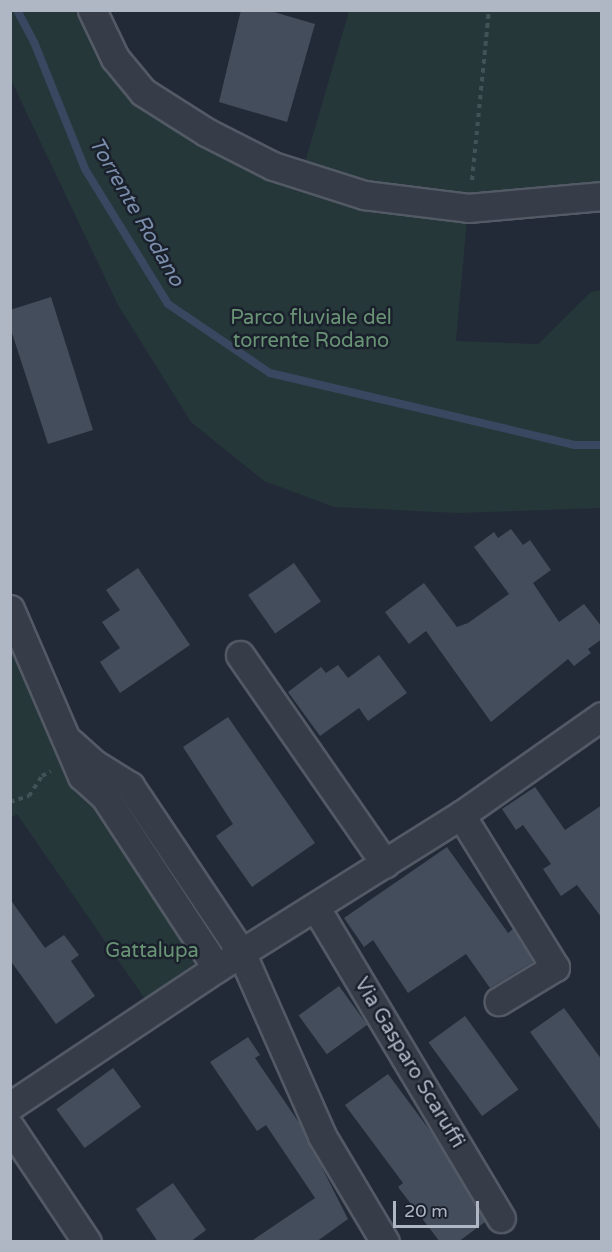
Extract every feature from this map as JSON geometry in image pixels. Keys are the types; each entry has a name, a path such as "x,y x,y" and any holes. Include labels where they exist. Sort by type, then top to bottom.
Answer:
{"street":[{"path":"92,10 127,77 171,111 273,166 364,195 468,208 602,196"},
{"path":"10,609 70,742 82,776 105,797 216,968"},
{"path":"240,655 385,864"},
{"path":"10,1106 216,968 316,908 461,815 602,716"},
{"path":"70,742 93,763 130,786 241,952 322,1136 385,1242"},
{"path":"461,815 555,967 499,1001"},
{"name":"Via Gasparo Scaruffi","path":"316,908 501,1218"},
{"path":"10,1127 87,1242"}],"path":[{"path":"468,208 489,10"},
{"path":"10,802 29,796 42,776 60,767 82,776"}],"green space":[{"name":"Parco fluviale del torrente Rodano","path":"10,11 90,11 115,58 238,149 468,208 456,341 538,344 591,292 601,290 601,508 459,513 334,507 264,481 191,422 118,305 11,80"},
{"path":"349,11 601,11 601,184 492,195 451,193 368,182 304,166"},
{"name":"Gattalupa","path":"10,639 68,772 199,960 145,999 17,814 11,818"}],"building":[{"path":"241,10 267,10 315,24 287,122 219,102"},
{"path":"51,297 93,430 48,444 10,327 10,310"},
{"path":"511,529 523,545 530,540 551,570 533,583 559,622 584,604 602,627 602,639 588,649 591,653 574,666 568,659 491,722 426,631 409,644 385,612 424,583 457,627 468,623 509,594 474,547 494,532 498,538"},
{"path":"294,563 321,602 275,634 248,595"},
{"path":"138,568 190,645 120,693 100,662 120,648 102,622 120,610 106,590"},
{"path":"379,655 407,693 368,721 359,708 320,736 288,692 321,667 326,673 338,665 348,678"},
{"path":"228,717 315,843 252,887 216,836 233,824 183,747"},
{"path":"535,787 565,830 602,805 602,918 577,885 561,896 543,869 551,864 523,825 516,830 502,809"},
{"path":"447,847 508,933 513,929 533,962 490,988 466,954 408,993 373,940 364,947 344,918"},
{"path":"10,899 45,948 64,935 79,955 71,961 95,996 56,1024 10,960"},
{"path":"339,986 367,1025 327,1054 299,1015"},
{"path":"564,1008 602,1060 602,1132 530,1032"},
{"path":"465,1016 518,1090 482,1116 429,1042"},
{"path":"248,1037 260,1055 255,1058 300,1124 348,1219 316,1242 250,1242 315,1198 266,1125 257,1131 210,1062"},
{"path":"113,1068 141,1107 85,1148 56,1109"},
{"path":"388,1074 434,1136 485,1222 458,1242 440,1242 398,1187 403,1183 345,1105"},
{"path":"173,1183 206,1230 190,1242 158,1242 136,1209"}],"waterway":[{"name":"Torrente Rodano","path":"17,10 34,42 85,169 168,304 270,373 575,445 602,445"}]}
